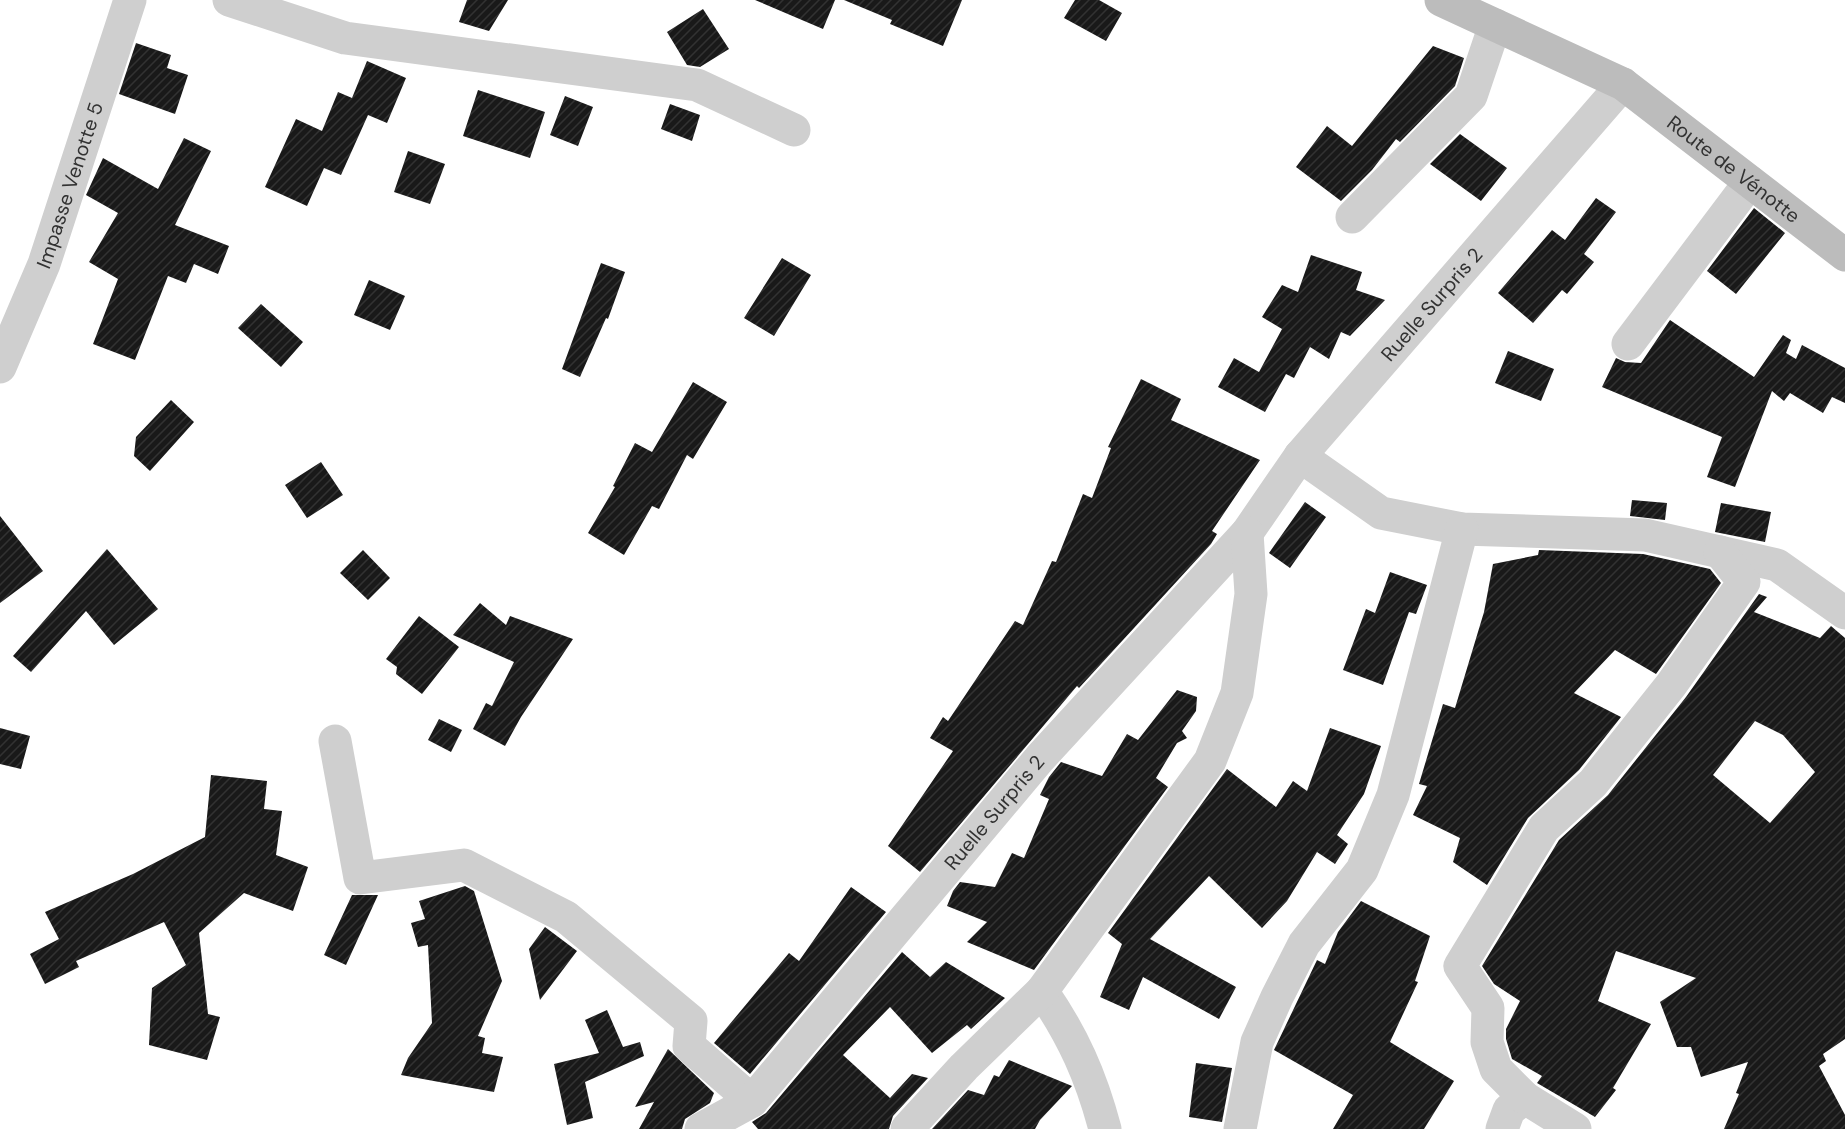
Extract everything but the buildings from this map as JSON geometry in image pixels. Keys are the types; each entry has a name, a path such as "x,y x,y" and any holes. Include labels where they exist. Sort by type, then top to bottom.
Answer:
{"street":[{"name":"Impasse Venotte 5","path":"0,367 44,264 129,0"},
{"path":"229,0 345,38 697,85 794,130"},
{"name":"Route de Vénotte","path":"1441,0 1623,84 1845,255"},
{"path":"1352,217 1472,96 1495,25"},
{"name":"Ruelle Surpris 2","path":"752,1101 1040,758 1246,533 1300,456 1623,84"},
{"path":"1628,344 1750,182"},
{"path":"1300,456 1381,513 1462,530 1645,535 1777,565 1845,613"},
{"path":"1240,1129 1257,1042 1277,997 1304,944 1362,870 1393,795 1462,530"},
{"path":"907,1129 964,1067 1042,990 1210,761 1237,693 1251,594 1246,533"},
{"path":"1575,1129 1525,1098 1497,1069 1487,1042 1488,1008 1460,966 1544,828 1593,783 1671,685 1744,582 1720,552"},
{"path":"335,741 360,878 464,865 566,917 691,1021 689,1046 752,1101 703,1128"},
{"path":"1042,990 1069,1030 1095,1090 1105,1129"},
{"path":"1502,1129 1509,1110 1525,1098"}]}
